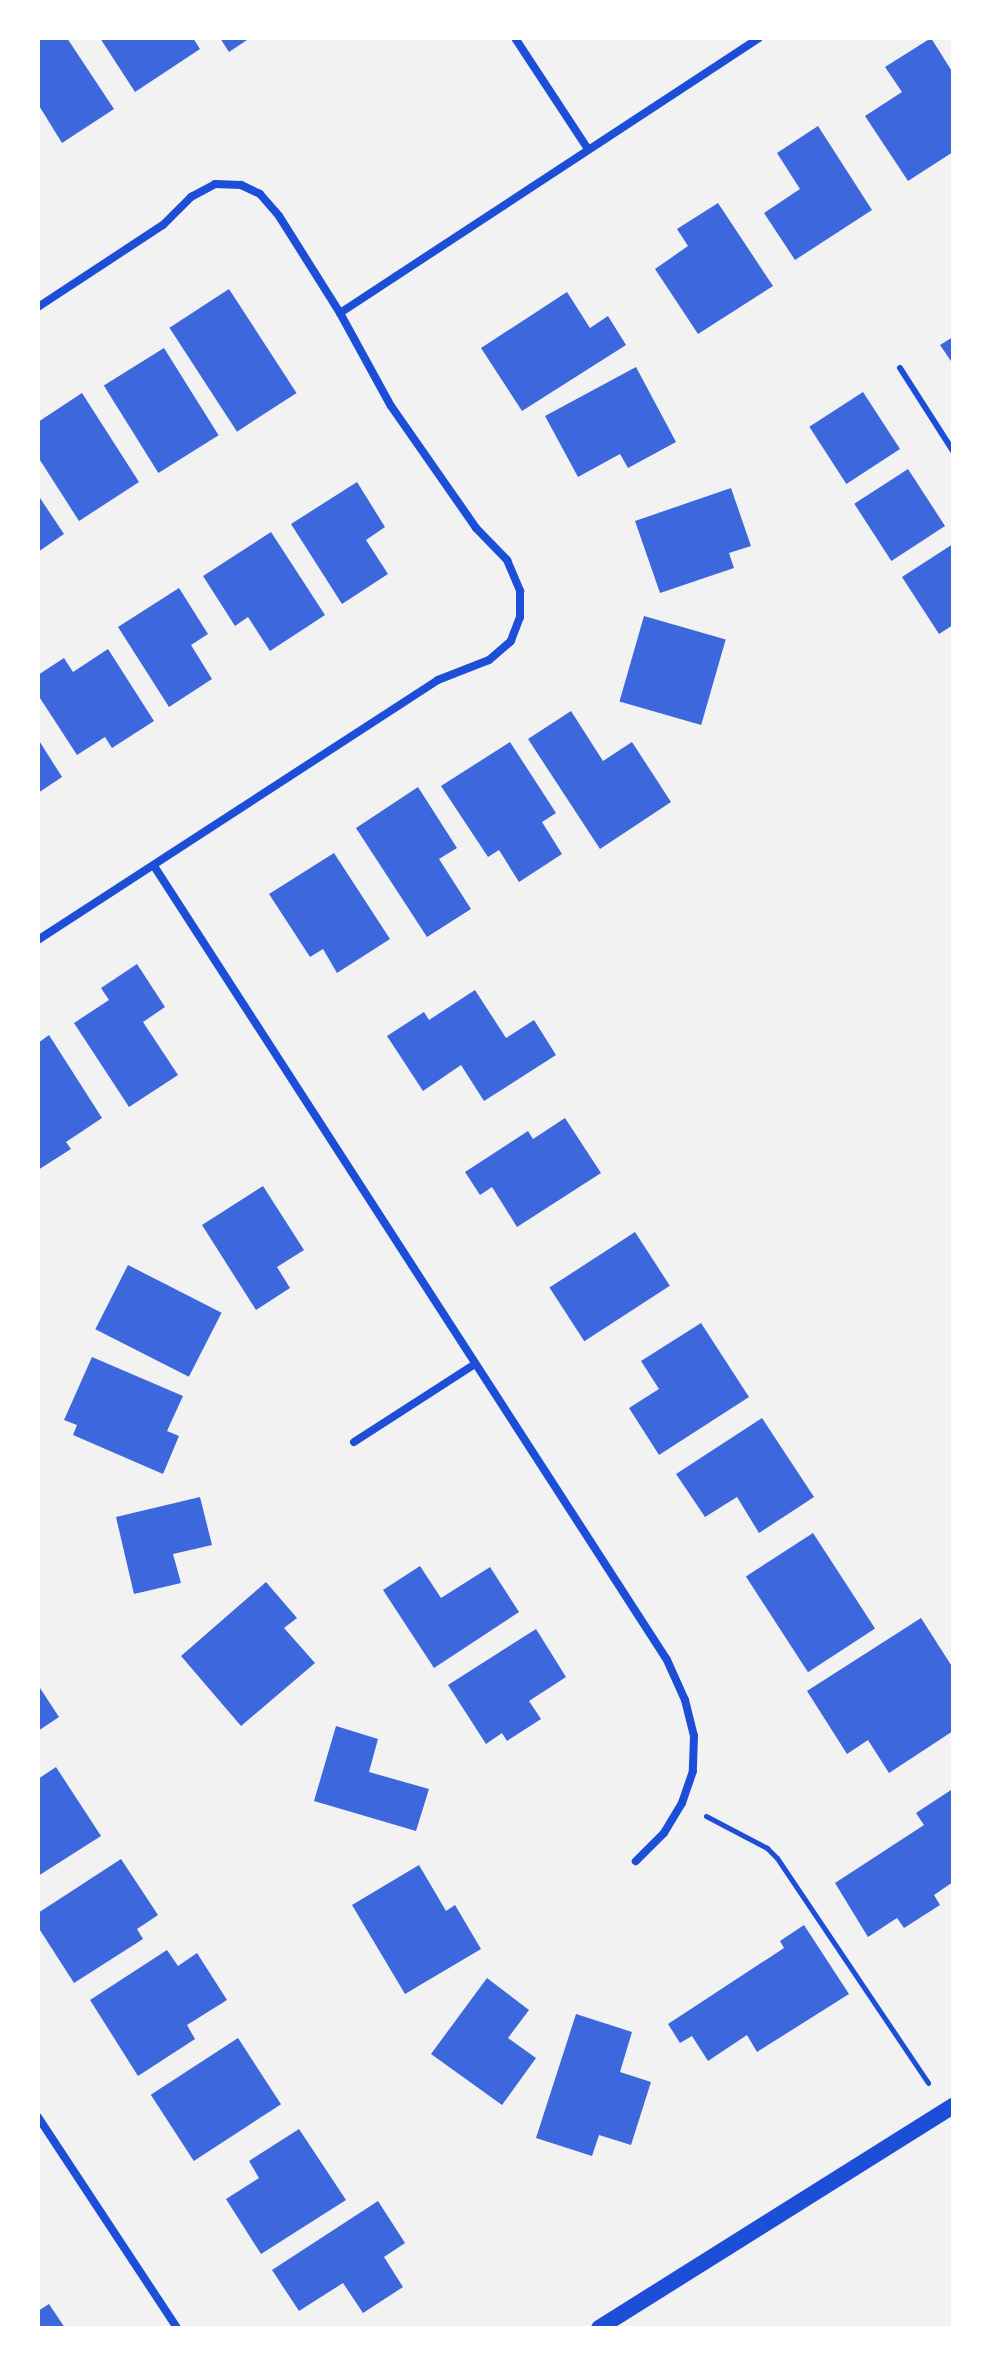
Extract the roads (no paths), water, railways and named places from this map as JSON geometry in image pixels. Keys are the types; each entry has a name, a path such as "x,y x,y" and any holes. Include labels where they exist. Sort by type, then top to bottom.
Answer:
{"main road":[{"path":"599,2328 950,2108"}],"street":[{"path":"515,38 588,149"},
{"path":"340,313 759,38"},
{"path":"38,307 163,225 191,197 215,184 241,185 260,194 279,216 340,313 391,406 476,528 507,560 520,591 520,617 511,641 489,660 438,680 38,940"},
{"path":"154,866 667,1660 685,1700 694,1736 693,1771 682,1803 664,1833 636,1861"},
{"path":"354,1442 475,1364"},
{"path":"38,2117 177,2328"}],"lane":[{"path":"900,368 953,451"}]}
